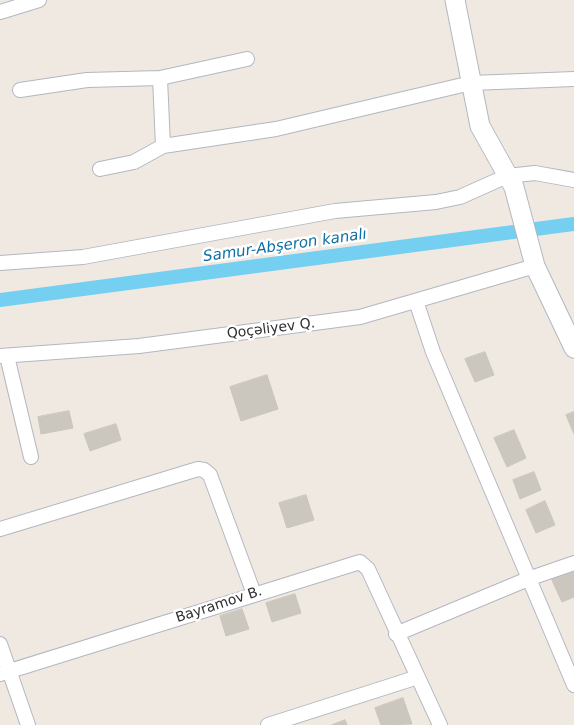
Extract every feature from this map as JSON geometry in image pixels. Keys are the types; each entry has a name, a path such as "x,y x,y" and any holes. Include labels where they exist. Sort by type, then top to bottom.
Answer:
{"street":[{"path":"0,12 13,3 39,0"},
{"path":"454,0 480,126 520,204 534,266 574,348"},
{"path":"20,90 87,80 160,78 247,59"},
{"path":"160,78 163,146"},
{"path":"100,169 134,162 163,146 276,129 471,82 574,79"},
{"path":"0,263 83,258 335,211 436,202 460,197 507,176 535,173 574,180"},
{"name":"Qoçəliyev Q.","path":"4,356 139,346 360,317 534,266"},
{"path":"416,301 433,352 574,685"},
{"path":"4,356 31,457"},
{"path":"0,529 198,469 204,470 210,475 254,594"},
{"name":"Bayramov B.","path":"5,673 360,562 368,569 396,634 440,725"},
{"path":"396,634 528,579 574,563"},
{"path":"0,644 5,673 28,725"},
{"path":"268,725 418,677"}],"building":[{"path":"485,352 494,375 475,382 465,359"},
{"path":"267,375 278,409 241,421 230,387"},
{"path":"69,411 73,428 41,434 38,417"},
{"path":"574,412 574,434 566,415"},
{"path":"116,424 121,440 90,451 84,434"},
{"path":"514,430 526,458 507,467 494,438"},
{"path":"534,472 541,490 520,499 513,480"},
{"path":"306,495 314,520 287,528 279,503"},
{"path":"545,501 555,525 536,533 526,510"},
{"path":"572,568 574,573 574,597 562,602 551,578"},
{"path":"295,594 301,613 272,622 266,603"},
{"path":"242,609 249,629 226,636 220,616"},
{"path":"403,698 412,724 381,725 375,708"},
{"path":"345,720 347,725 332,725"}],"waterway":[{"name":"Samur-Abşeron kanalı","path":"0,300 574,224"}]}
